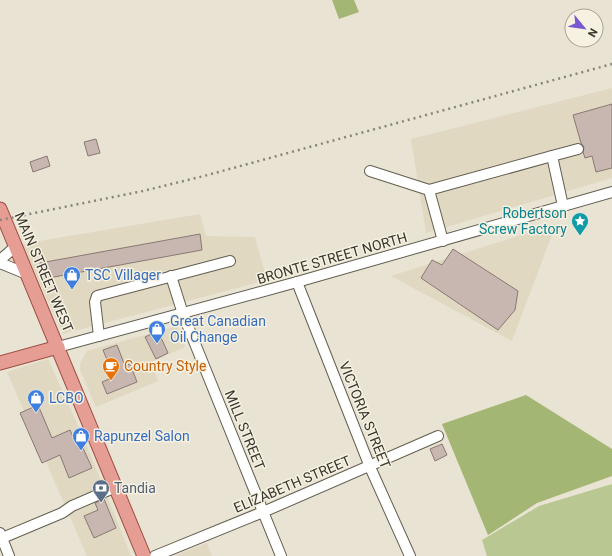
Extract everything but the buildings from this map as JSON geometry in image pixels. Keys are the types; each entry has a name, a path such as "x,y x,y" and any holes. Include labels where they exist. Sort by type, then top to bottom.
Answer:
{"main road":[{"name":"MAIN STREET WEST","path":"0,209 144,556"},
{"path":"0,364 58,347"}],"street":[{"path":"370,171 429,190 578,149"},
{"path":"552,156 563,206"},
{"path":"429,190 444,241"},
{"name":"BRONTE STREET NORTH","path":"58,347 183,314 444,241 612,192"},
{"path":"0,260 16,247"},
{"path":"99,336 95,302 97,296 230,261"},
{"path":"0,263 27,274"},
{"name":"MILL STREET","path":"171,276 183,314 281,556"},
{"name":"VICTORIA STREET","path":"297,282 370,467 410,556"},
{"name":"ELIZABETH STREET","path":"155,556 370,467 438,436"},
{"path":"10,556 1,536 62,513 72,506 116,487"}],"shaded area":[{"path":"612,88 612,178 426,233 411,139"},
{"path":"200,214 206,236 255,237 267,280 63,334 22,244"},
{"path":"556,224 512,341 391,276"},
{"path":"177,326 185,347 151,362 158,381 96,407 80,370 80,364 87,351"},
{"path":"48,359 87,446 131,556 87,556 7,372"},
{"path":"207,543 212,556 174,556"}],"green space":[{"path":"332,0 354,0 359,12 339,19"},
{"path":"526,395 612,449 612,476 537,503 488,535 442,424"},
{"path":"612,484 612,556 487,556 482,540 539,506"}],"railway":[{"path":"0,220 143,191 204,176 612,64"}],"place":[{"name":"Robertson Screw Factory","path":"580,236"},
{"name":"TSC Villager","path":"72,290"},
{"name":"Great Canadian Oil Change","path":"157,344"},
{"name":"Country Style","path":"111,381"},
{"name":"LCBO","path":"36,413"},
{"name":"Rapunzel Salon","path":"81,451"},
{"name":"Tandia","path":"101,503"}]}
